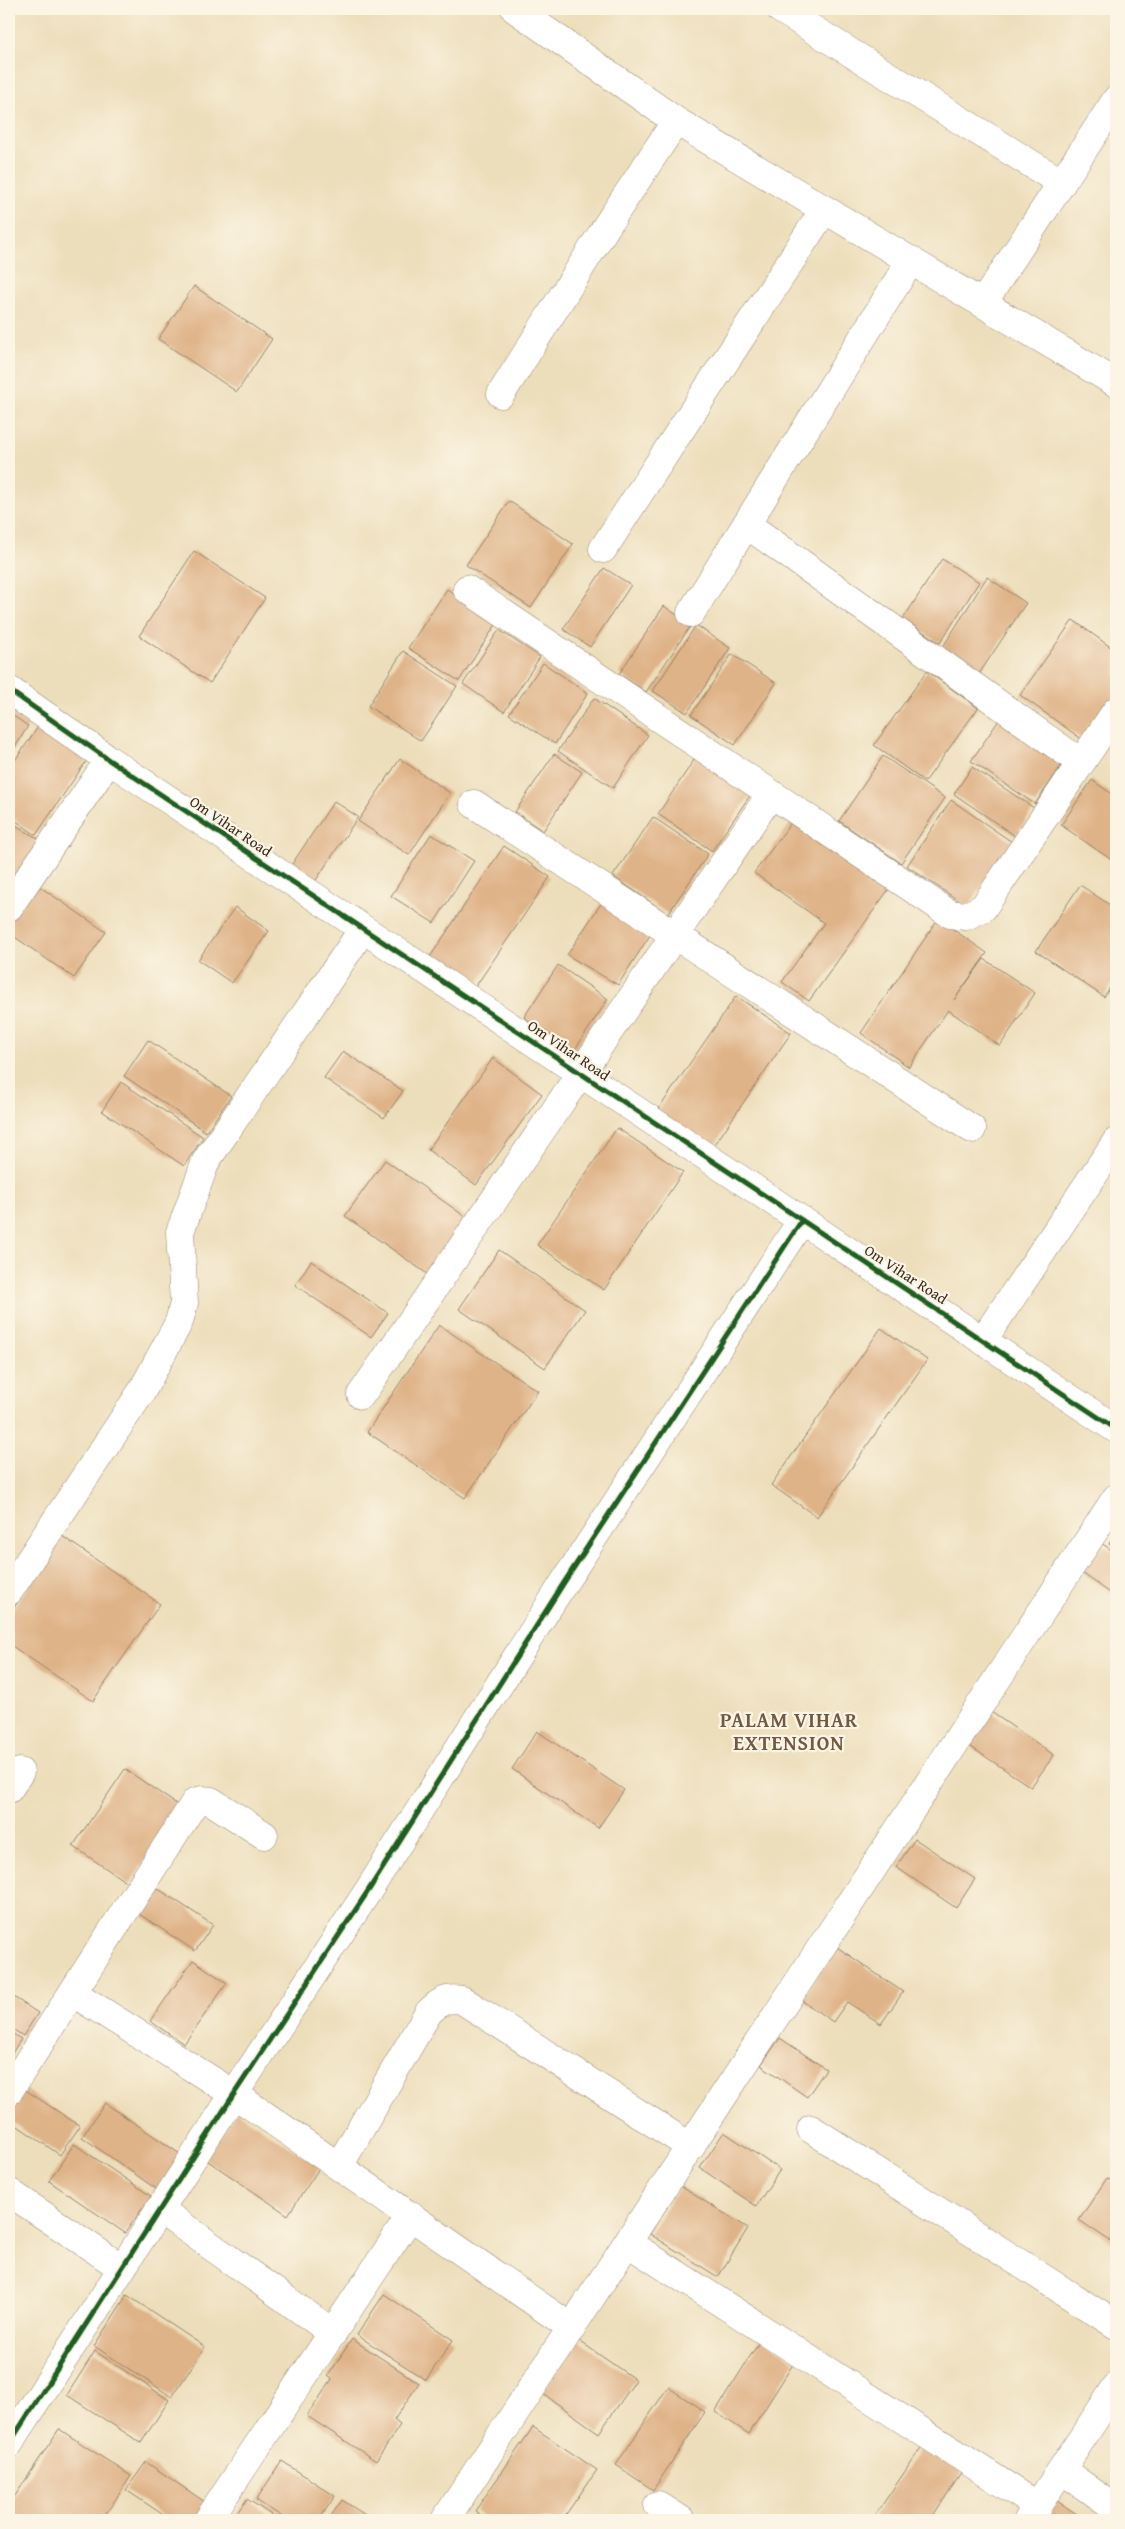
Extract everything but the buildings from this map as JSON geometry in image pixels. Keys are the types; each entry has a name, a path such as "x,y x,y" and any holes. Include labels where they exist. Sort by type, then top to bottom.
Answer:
{"street":[{"path":"515,9 676,121 1116,383"},
{"path":"780,9 1062,183"},
{"path":"983,303 1116,100"},
{"path":"501,394 611,219 676,121"},
{"path":"603,549 824,210"},
{"path":"692,613 912,260"},
{"path":"746,524 1080,762"},
{"path":"467,589 950,914 966,916 982,908 1116,711"},
{"name":"Om Vihar Road","path":"9,690 109,760 1116,1429"},
{"path":"9,907 109,760"},
{"path":"361,1395 771,794"},
{"path":"474,804 972,1129"},
{"path":"9,1592 142,1391 179,1322 184,1303 180,1232 206,1161 363,929"},
{"path":"983,1340 1116,1142"},
{"path":"9,2444 159,2209 370,1888 565,1581 802,1220"},
{"path":"445,2520 1116,1498"},
{"path":"9,2091 195,1802 202,1800 211,1801 264,1836"},
{"path":"73,1993 234,2094 572,2328"},
{"path":"339,2166 428,2013 439,2003 450,1997 462,2000 691,2147"},
{"path":"811,2130 1116,2325"},
{"path":"9,2192 122,2268"},
{"path":"159,2209 333,2333"},
{"path":"208,2520 411,2215"},
{"path":"628,2243 1033,2513 1116,2387"},
{"path":"1062,2470 1116,2509"},
{"path":"658,2505 681,2520"}],"cycle path":[{"path":"9,690 109,760 1116,1429"},
{"path":"9,2444 234,2094 370,1888 565,1581 802,1220"}],"district":[{"name":"PALAM VIHAR EXTENSION","path":"789,1730"}]}
